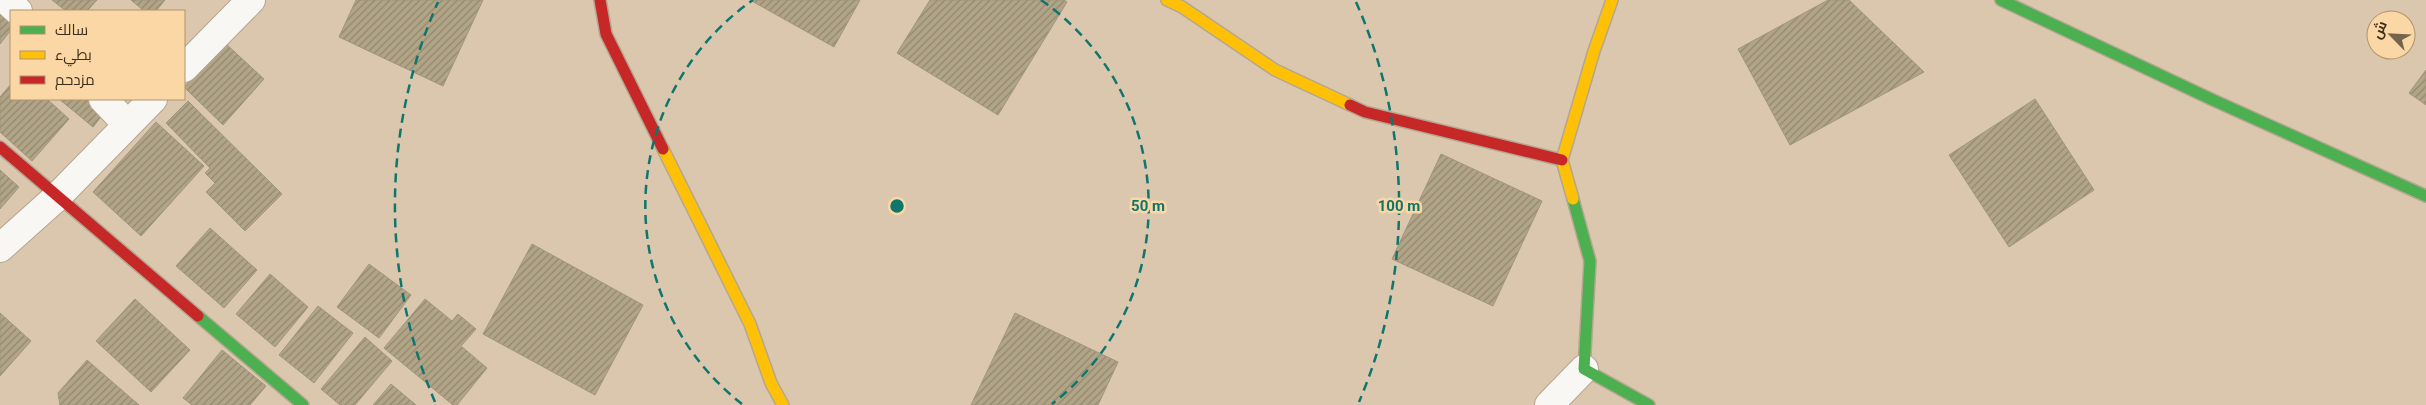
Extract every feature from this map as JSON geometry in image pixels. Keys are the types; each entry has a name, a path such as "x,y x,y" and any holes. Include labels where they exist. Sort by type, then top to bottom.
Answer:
{"street":[{"path":"185,67 251,0"},
{"path":"600,0 606,34 639,105 750,324 771,383 783,405"},
{"path":"1166,0 1182,7 1275,70 1365,112 1562,160"},
{"path":"1555,403 1584,369 1590,261 1562,160 1594,51 1612,0"},
{"path":"2001,0 2213,100 2426,196"},
{"path":"104,100 127,124"},
{"path":"0,248 57,197 152,100"},
{"path":"0,147 302,405"},
{"path":"1584,369 1649,405"}],"building":[{"path":"0,0 10,10 10,31 0,44"},
{"path":"52,0 97,0 88,10 65,10"},
{"path":"131,0 165,0 157,10 143,10"},
{"path":"356,0 483,0 443,86 339,37"},
{"path":"750,0 860,0 834,47"},
{"path":"930,0 1064,0 1067,2 998,115 897,53"},
{"path":"1828,0 1849,0 1924,72 1790,145 1738,49"},
{"path":"225,43 264,79 223,125 185,86"},
{"path":"2426,70 2426,105 2409,93"},
{"path":"10,85 10,100 48,100 69,119 32,161 0,132 0,97"},
{"path":"2035,99 2094,190 2009,247 1949,155"},
{"path":"60,100 114,100 93,127"},
{"path":"188,101 282,194 245,231 206,192 215,183 205,173 210,168 166,123"},
{"path":"156,122 204,166 141,236 93,192"},
{"path":"1441,154 1542,201 1493,306 1392,259"},
{"path":"0,170 19,187 0,209"},
{"path":"210,228 257,270 224,308 176,266"},
{"path":"532,244 643,305 595,395 483,334"},
{"path":"369,264 411,295 379,338 337,307"},
{"path":"270,274 308,307 275,347 236,314"},
{"path":"135,299 190,350 151,392 96,341"},
{"path":"425,299 452,321 458,314 476,329 461,346 487,368 457,405 453,405 384,348"},
{"path":"318,306 353,333 314,383 279,355"},
{"path":"0,313 31,341 0,376"},
{"path":"1015,313 1118,362 1098,405 971,405"},
{"path":"365,337 392,361 355,405 340,405 321,389"},
{"path":"222,350 266,386 250,405 192,405 183,398"},
{"path":"87,360 139,405 60,405 58,393"},
{"path":"391,384 416,405 373,405"}],"traffic: fast":[{"path":"2001,0 2213,100 2426,196"},
{"path":"1573,199 1590,261 1584,369 1649,405"},
{"path":"198,316 303,405"}],"traffic: slow":[{"path":"1167,0 1182,7 1275,70 1350,105"},
{"path":"1573,199 1562,160 1594,51 1612,0"},
{"path":"663,149 750,324 771,383 783,405"}],"traffic: jam":[{"path":"600,0 606,34 663,149"},
{"path":"1350,105 1365,112 1562,160"},
{"path":"0,147 198,316"}]}
